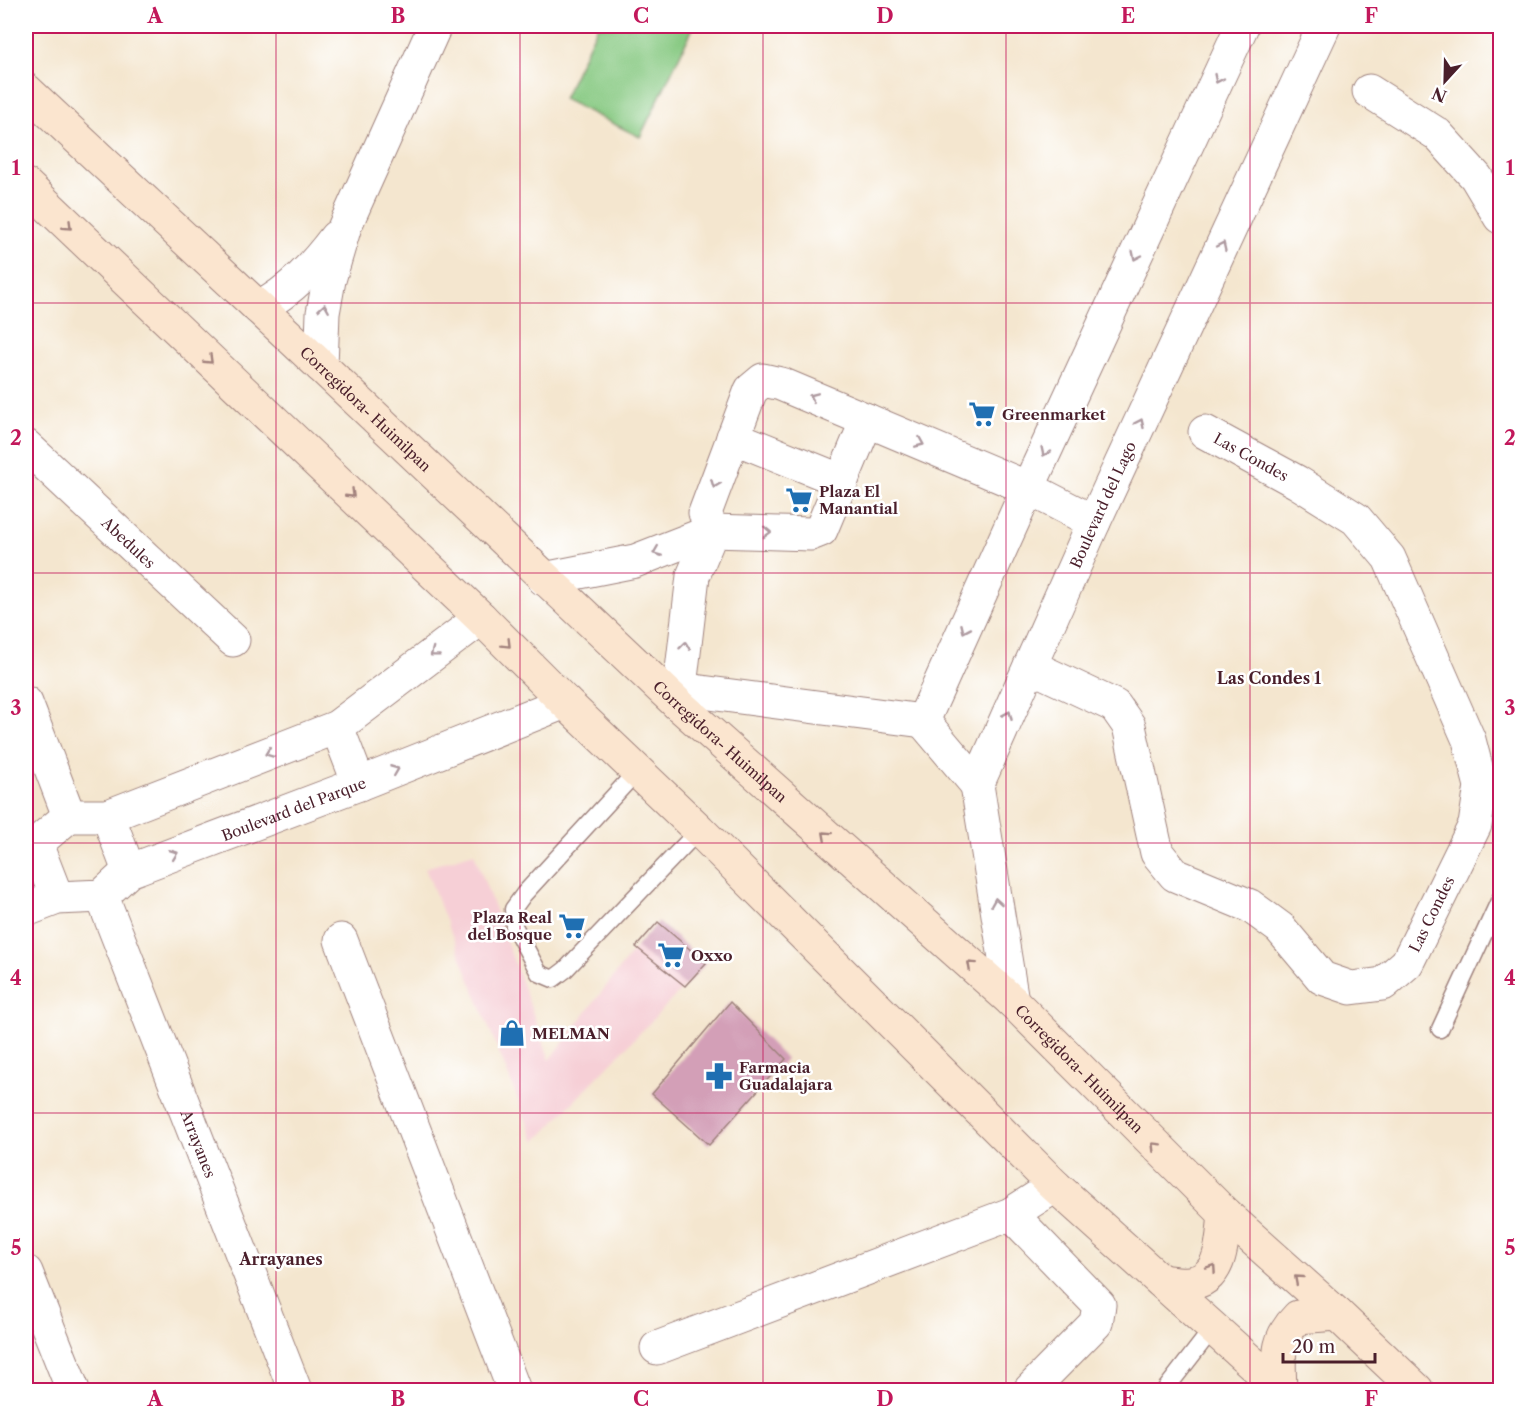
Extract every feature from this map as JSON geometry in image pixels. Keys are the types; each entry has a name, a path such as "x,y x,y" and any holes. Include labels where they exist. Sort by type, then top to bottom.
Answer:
{"main road":[{"name":"Corregidora- Huimilpan","path":"26,90 678,704 1012,1001 1225,1214 1337,1314 1417,1390"},
{"path":"26,185 481,618 699,830 1055,1186 1281,1389"},
{"path":"1161,1281 1191,1283 1205,1278 1215,1268 1221,1251 1225,1214"},
{"path":"1281,1389 1279,1351 1286,1330 1298,1317 1337,1314"}],"street":[{"path":"321,366 323,313 329,280 345,226 435,26"},
{"path":"923,721 1242,26"},
{"name":"Boulevard del Lago","path":"977,785 1094,522 1324,26"},
{"path":"1369,91 1437,134 1476,177 1500,218"},
{"path":"259,308 295,284 315,265 345,226"},
{"path":"678,704 693,576 712,531 705,513 751,390 763,380 781,384 1028,488 1094,522"},
{"path":"544,579 635,561 712,531 811,534 821,530 867,420"},
{"name":"Las Condes","path":"1030,666 1115,706 1129,726 1157,853 1175,875 1250,906 1280,928 1322,978 1351,988 1383,984 1407,963 1475,825 1481,786 1469,741 1389,558 1356,519 1297,482 1205,432"},
{"path":"733,437 842,481"},
{"name":"Abedules","path":"26,446 233,640"},
{"path":"57,898 31,846 69,816 108,816 337,727 481,618"},
{"path":"678,704 694,691 923,721 977,785 1012,1001"},
{"name":"Boulevard del Parque","path":"102,896 129,871 565,702"},
{"path":"26,703 69,816"},
{"path":"337,727 358,784"},
{"path":"108,816 129,871"},
{"path":"26,910 57,898 102,896"},
{"name":"Arrayanes","path":"102,896 295,1390"},
{"path":"341,940 511,1390"},
{"path":"657,1348 1011,1214 1055,1186"},
{"path":"1011,1214 1099,1305 1096,1323 1030,1390"},
{"path":"26,1272 73,1390"}],"lane":[{"path":"637,771 524,894 513,909 514,926 539,973 553,979 565,970 699,830"},
{"path":"1440,1029 1500,900"},
{"path":"1165,1390 1213,1328"}],"shaded area":[{"path":"474,853 550,1060 636,947 685,986 535,1142 425,868"}],"green space":[{"path":"598,26 694,26 640,137 563,99"}],"building":[{"name":"Oxxo","path":"658,922 706,963 685,986 636,947"},
{"name":"Farmacia Guadalajara","path":"730,1002 786,1059 709,1145 652,1094"}],"place":[{"name":"Greenmarket","path":"982,414"},
{"name":"Plaza El Manantial","path":"799,500"},
{"name":"Plaza Real del Bosque","path":"572,926"},
{"name":"Oxxo","path":"671,955"},
{"name":"MELMAN","path":"512,1033"},
{"name":"Farmacia Guadalajara","path":"719,1076"}],"district":[{"name":"Las Condes 1","path":"1269,678"},
{"name":"Arrayanes","path":"281,1259"}]}
